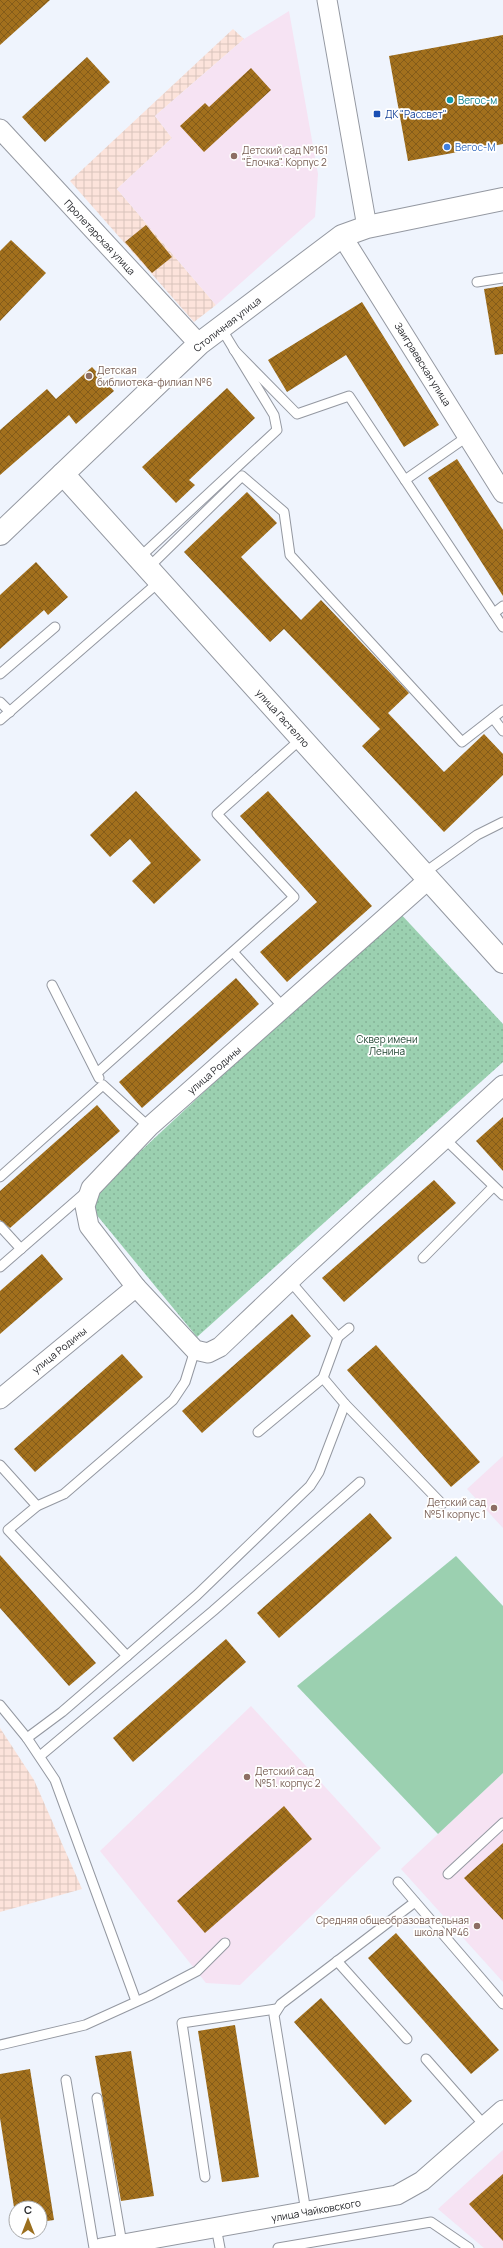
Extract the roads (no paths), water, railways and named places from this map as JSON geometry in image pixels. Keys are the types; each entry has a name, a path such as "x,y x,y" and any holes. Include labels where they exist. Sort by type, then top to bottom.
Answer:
{"street":[{"path":"327,0 367,227"},
{"name":"Пролетарская улица","path":"0,129 199,344"},
{"name":"Столичная улица","path":"0,534 199,344 342,236 367,227 503,199"},
{"name":"Заиграевская улица","path":"342,236 503,493"},
{"name":"улица Гастелло","path":"63,474 503,962"},
{"name":"улица Родины","path":"195,1350 136,1287 88,1226 85,1206 91,1188 149,1127 284,1008 427,876"},
{"path":"195,1350 208,1353 220,1347 503,1085"},
{"name":"улица Родины","path":"0,1399 136,1287"},
{"name":"улица Чайковского","path":"101,2248 397,2195 422,2181 503,2110"}],"lane":[{"path":"477,282 503,278"},
{"path":"149,569 277,430 274,415 221,328"},
{"path":"234,350 296,414 349,396 503,627"},
{"path":"405,480 468,436"},
{"path":"0,720 10,712 242,476 284,512 290,555 462,742 503,710"},
{"path":"494,613 503,606"},
{"path":"0,674 55,628"},
{"path":"0,702 10,712"},
{"path":"493,718 503,731"},
{"path":"97,1073 294,897 217,814 302,738"},
{"path":"427,876 477,835 503,822"},
{"path":"233,952 284,1008"},
{"path":"52,985 102,1085 149,1127"},
{"path":"0,1177 102,1085"},
{"path":"444,1138 503,1195"},
{"path":"423,1258 493,1187"},
{"path":"0,1268 91,1188"},
{"path":"0,1226 21,1249"},
{"path":"290,1281 338,1337"},
{"path":"258,1432 323,1378 338,1337 349,1328"},
{"path":"0,1536 37,1506 64,1494 173,1400 185,1382 195,1350"},
{"path":"323,1378 345,1404 442,1504"},
{"path":"27,1738 62,1712 197,1595 310,1486 319,1472 345,1404"},
{"path":"0,1465 37,1506"},
{"path":"40,1756 213,1611 360,1482"},
{"path":"8,1530 127,1656"},
{"path":"0,1705 27,1738 55,1780 136,2001"},
{"path":"448,1874 503,1823"},
{"path":"398,1882 503,2004"},
{"path":"206,2176 182,2023 276,2009 415,1902"},
{"path":"0,2046 85,2025 197,1971 225,1943"},
{"path":"337,1961 406,2039"},
{"path":"276,2009 273,2022 306,2212"},
{"path":"426,2058 485,2126"},
{"path":"66,2080 94,2248"},
{"path":"97,2098 122,2244"},
{"path":"278,2248 432,2222 469,2248"},
{"path":"216,2227 220,2248"}],"place":[{"name":"Вегос-м","path":"450,100"},
{"name":"ДК \"Рассвет\"","path":"377,114"},
{"name":"Вегос-М","path":"447,147"},
{"name":"Детский сад №161 \"Ёлочка\". Корпус 2","path":"234,156"},
{"name":"Детская библиотека-филиал №6","path":"89,376"},
{"name":"Детский сад №51 корпус 1","path":"494,1508"},
{"name":"Детский сад №51. корпус 2","path":"247,1777"},
{"name":"Средняя общеобразовательная школа №46","path":"477,1926"}],"park label":[{"name":"Сквер имени Ленина","path":"387,1044"}]}
